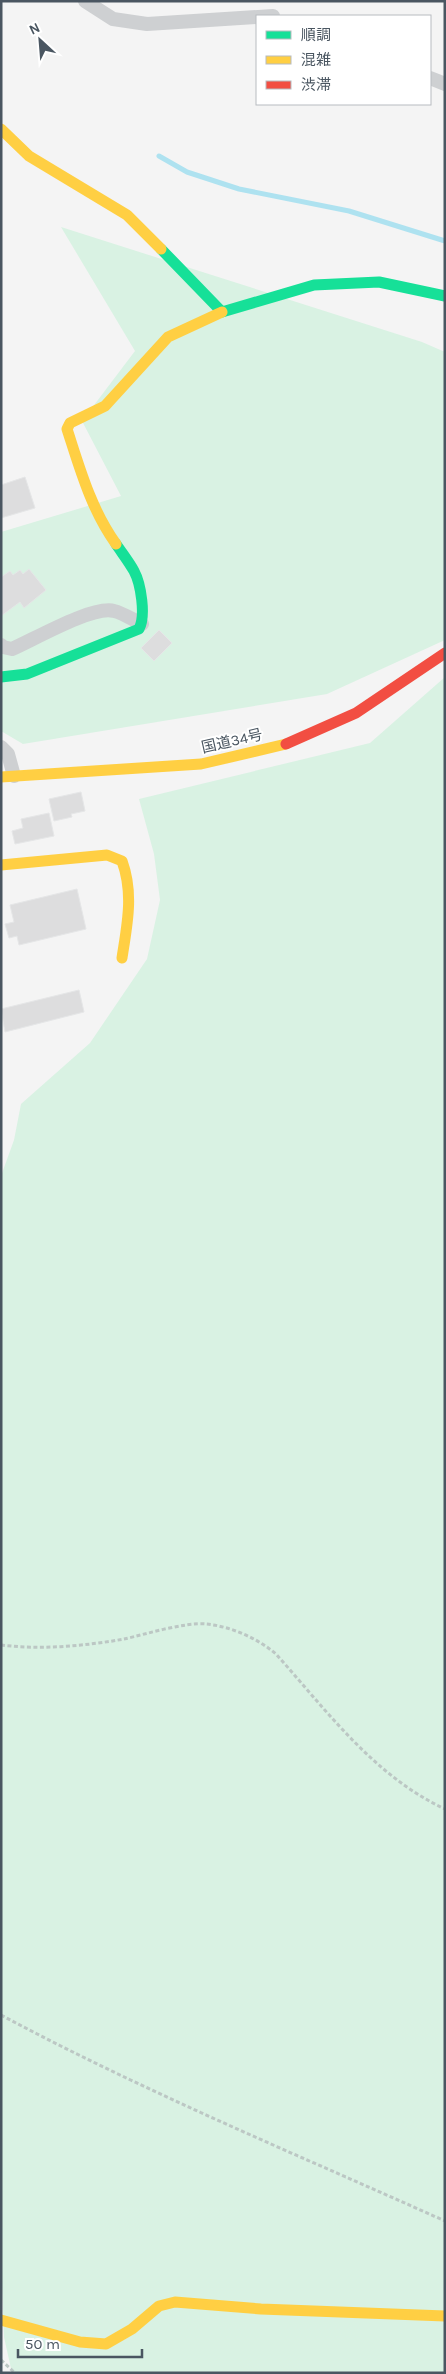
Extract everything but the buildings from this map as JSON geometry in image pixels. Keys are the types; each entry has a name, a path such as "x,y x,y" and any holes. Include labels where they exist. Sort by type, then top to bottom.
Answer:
{"main road":[{"path":"1,129 29,156 128,215 222,312"},
{"path":"1,677 27,674 139,629 142,624 143,610 135,572 102,526 85,486 67,429 70,423 105,406 168,337 222,312 314,285 379,282 445,296"},
{"name":"国道34号","path":"7,777 201,764 291,743 356,713 445,653"},
{"path":"1,865 107,855 122,861 129,876 130,897 122,958"},
{"path":"1,2320 80,2342 106,2344 132,2329 159,2306 175,2302 261,2309 445,2316"}],"street":[{"path":"85,1 113,20 147,24 256,17"},
{"path":"431,78 445,84"},
{"path":"1,645 2,647 12,649 85,615 102,610 113,610 142,624"},
{"path":"1,747 8,754 7,777"}],"path":[{"path":"1,1646 40,1648 122,1639 205,1624 230,1629 262,1642 276,1654 361,1750 404,1784 445,1808"},
{"path":"1,2015 222,2123 445,2221"},
{"path":"1,2360 15,2373"}],"green space":[{"path":"61,227 422,342 445,352 445,640 327,694 23,744 1,731 1,532 121,496 82,421 135,351"},
{"path":"445,677 445,2373 12,2373 4,2337 1,2263 1,1176 14,1140 21,1104 90,1043 147,959 160,900 154,854 139,799 370,743"}],"waterway":[{"path":"159,156 187,172 239,189 349,211 445,241"}],"traffic: fast":[{"path":"161,249 222,312 314,285 379,282 445,296"},
{"path":"1,677 27,674 139,629 142,616 139,584 134,571 116,544"}],"traffic: slow":[{"path":"1,129 29,156 127,215 161,249"},
{"path":"116,544 93,503 67,429 70,423 105,406 168,337 222,312"},
{"path":"1,777 201,764 286,744"},
{"path":"1,865 107,855 122,861 126,873 129,897 122,958"},
{"path":"1,2320 80,2342 106,2344 132,2329 159,2306 175,2302 261,2309 445,2316"}],"traffic: jam":[{"path":"286,744 356,713 445,653"}]}
